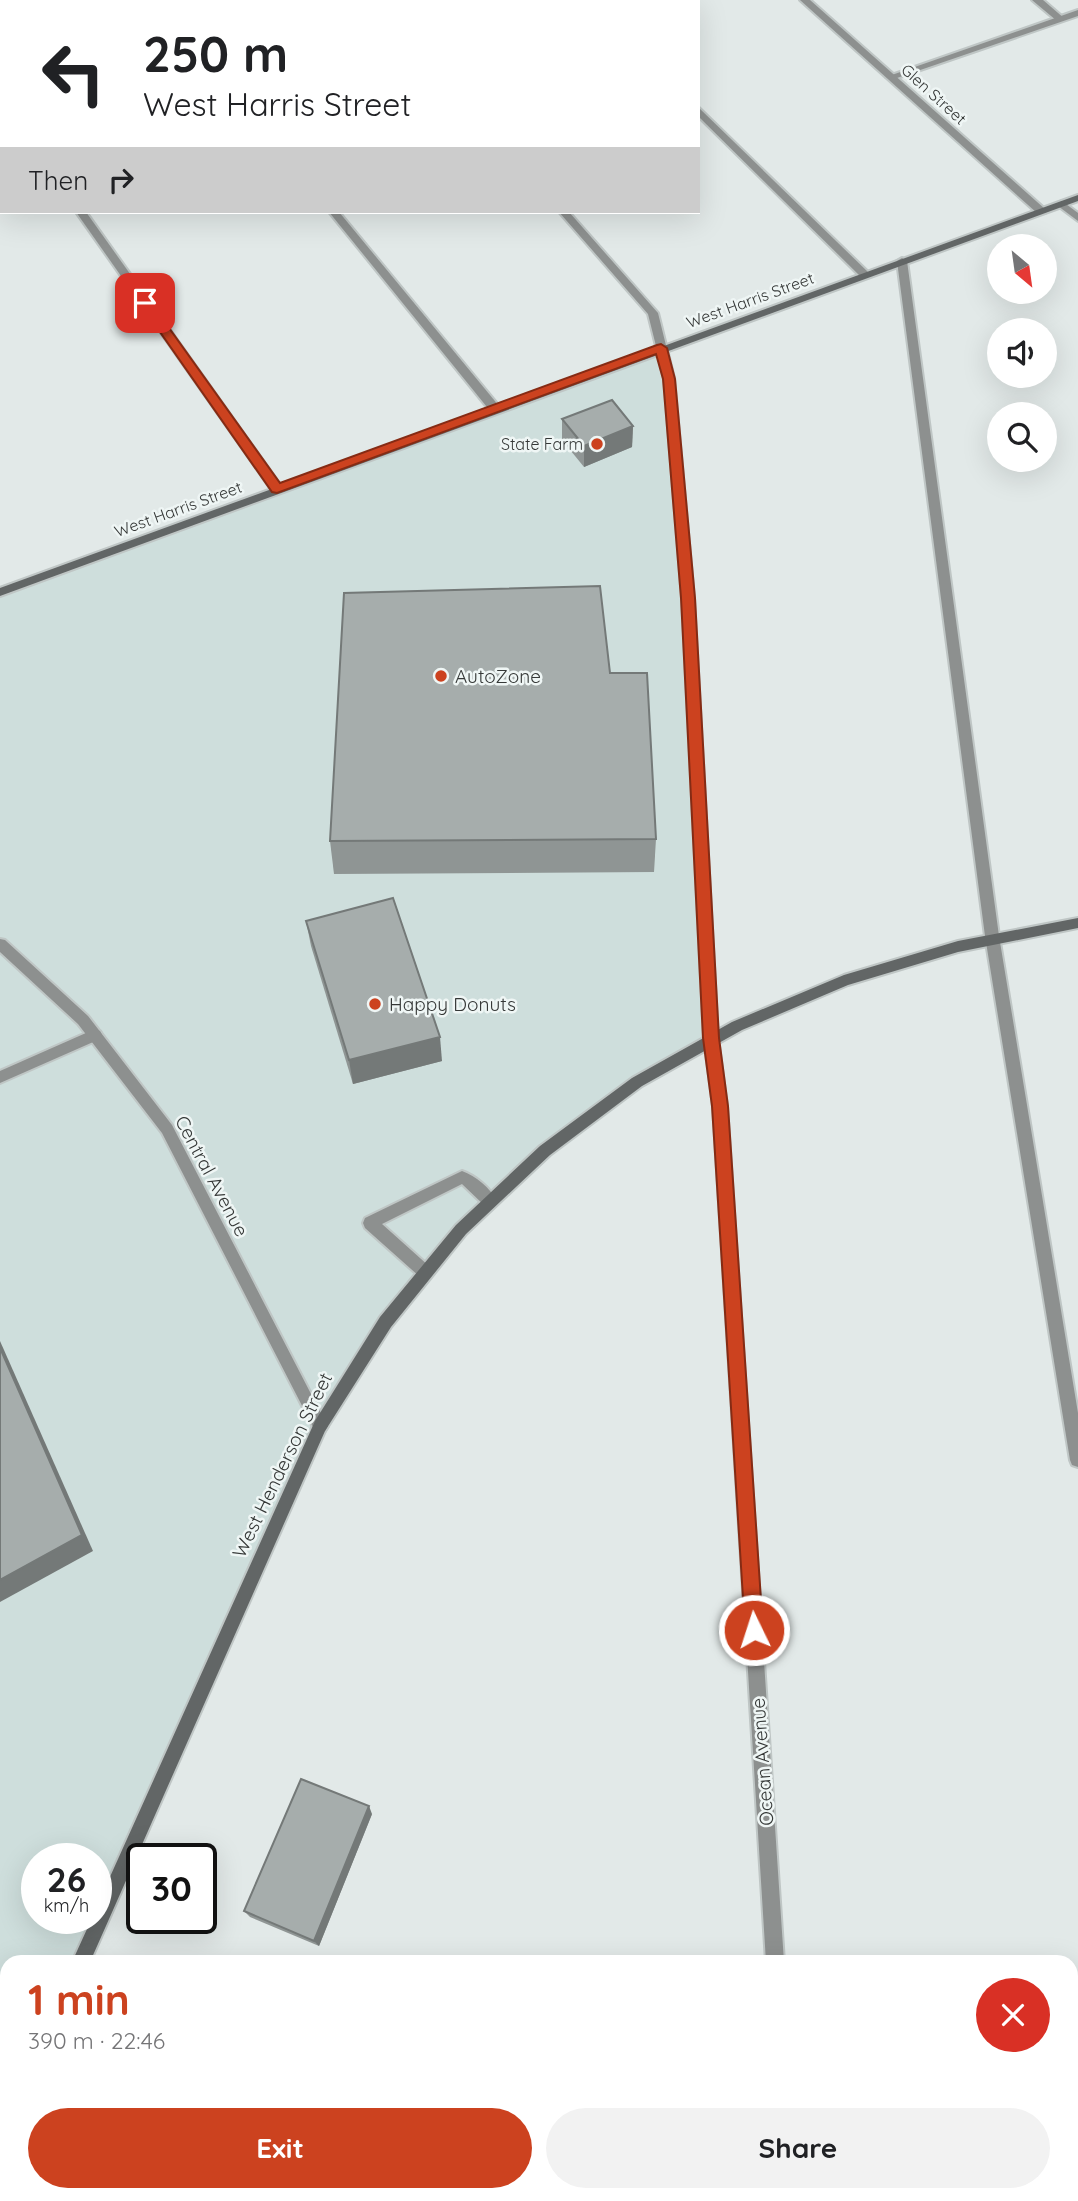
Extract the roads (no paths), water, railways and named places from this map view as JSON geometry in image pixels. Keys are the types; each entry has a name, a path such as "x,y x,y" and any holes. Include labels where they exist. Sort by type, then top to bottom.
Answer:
{"main road":[{"name":"West Harris Street","path":"0,592 661,348 1078,198"},
{"name":"West Henderson Street","path":"83,1955 320,1426 345,1380 375,1335 425,1272 490,1201 573,1125 659,1068 766,1011 885,966 992,936 1078,923"}],"street":[{"name":"Glen Street","path":"805,0 1041,211"},
{"path":"1037,0 1060,19"},
{"path":"891,77 1078,13"},
{"path":"700,112 865,275"},
{"path":"1062,204 1078,218"},
{"path":"81,214 277,489"},
{"path":"336,214 495,409"},
{"name":"Ocean Avenue","path":"566,214 653,313 669,379 688,598 711,1038 720,1106 775,1955"},
{"path":"902,261 992,936 1078,1460"},
{"name":"Central Avenue","path":"0,944 83,1020 167,1129 320,1426"},
{"path":"0,1077 95,1035"},
{"path":"425,1272 370,1223 461,1177 471,1182 490,1201"}],"place":[{"name":"State Farm","path":"597,444"},
{"name":"AutoZone","path":"441,676"},
{"name":"Happy Donuts","path":"375,1004"}]}
